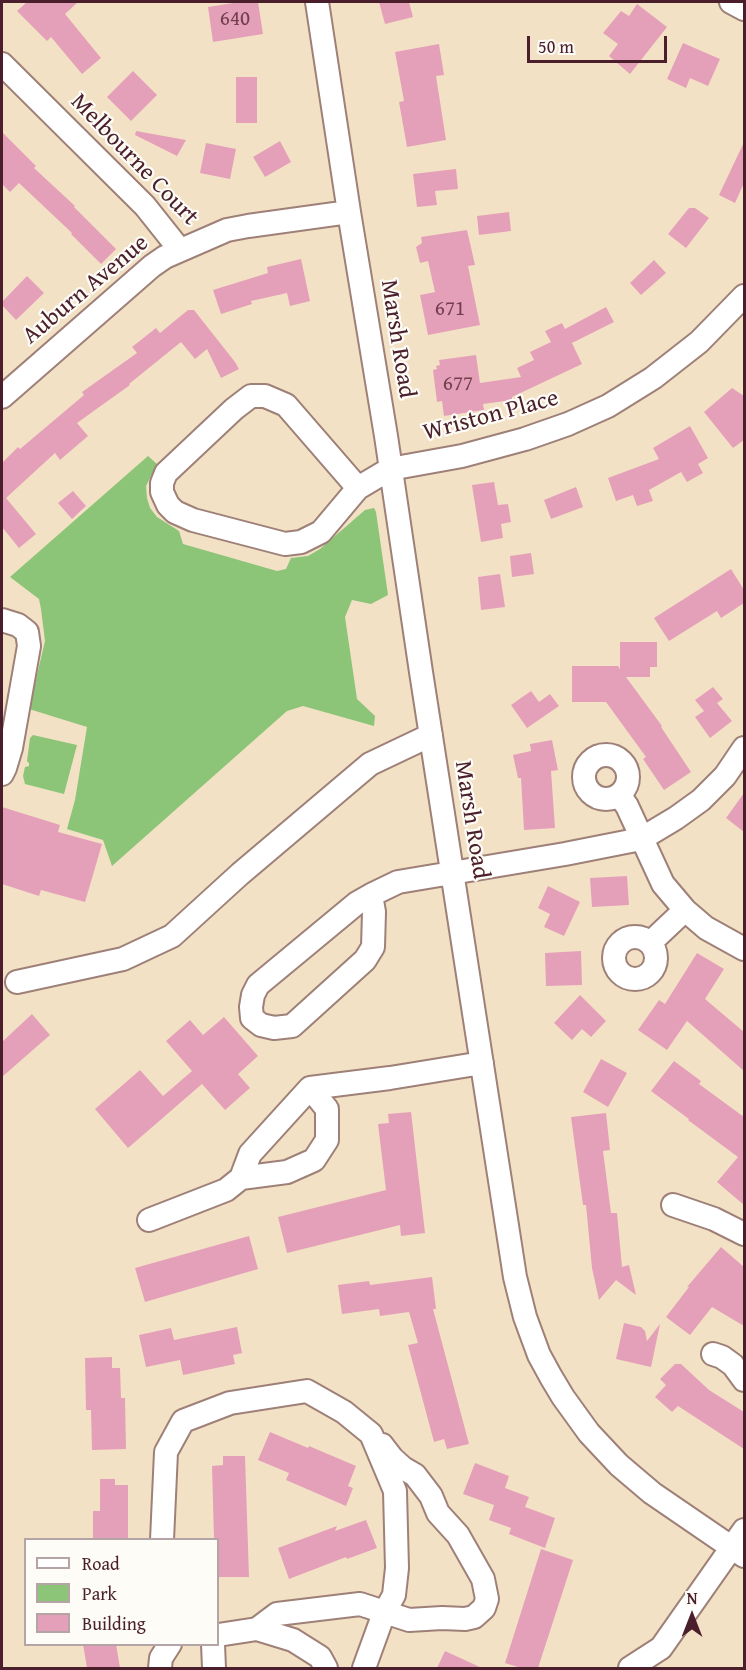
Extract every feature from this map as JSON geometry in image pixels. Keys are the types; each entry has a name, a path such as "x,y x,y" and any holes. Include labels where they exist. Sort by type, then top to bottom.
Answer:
{"street":[{"name":"Marsh Road","path":"317,2 515,1277 525,1317 539,1355 569,1406 589,1433 619,1465 652,1493 740,1545"},
{"path":"731,2 744,9"},
{"name":"Melbourne Court","path":"2,64 145,206 180,250 227,230 349,212"},
{"name":"Auburn Avenue","path":"2,397 152,266 180,250"},
{"name":"Wriston Place","path":"390,469 462,456 525,439 568,424 608,406 653,378 699,342 744,296"},
{"path":"358,488 286,405 265,396 250,396 234,409 166,473 162,483 162,492 168,506 175,512 193,520 285,544 301,542 321,532 358,488 390,469"},
{"path":"2,620 18,625 27,632 29,646 11,748 2,774"},
{"path":"17,982 123,959 172,936 240,874 370,764 430,735"},
{"path":"371,895 374,912 373,947 365,960 292,1026 274,1028 261,1025 252,1018 253,995 258,985 357,903 371,895 398,882 641,839 701,800 725,776 744,748"},
{"path":"619,795 627,806 663,884 685,910 706,928 744,949"},
{"path":"651,943 685,910"},
{"path":"241,1178 249,1154 310,1088 482,1063"},
{"path":"149,1220 226,1190 241,1178 287,1172 315,1160 327,1140 327,1109 310,1088"},
{"path":"673,1205 714,1219 744,1234"},
{"path":"713,1354 733,1365 744,1380"},
{"path":"162,1538 166,1452 183,1421 230,1403 307,1391 344,1412 371,1434 392,1458 415,1475 431,1496 438,1514 458,1535 483,1579 487,1599 484,1608 474,1617 465,1619 409,1620 360,1604 277,1614 257,1629"},
{"path":"364,1668 384,1613 394,1595 397,1568 395,1491 371,1434"},
{"path":"630,1668 661,1648 740,1545"},
{"path":"219,1635 257,1629 293,1640 320,1657 326,1668"},
{"path":"160,1668 161,1658 169,1646"},
{"path":"213,1646 214,1668"}],"green space":[{"path":"148,456 157,464 146,486 150,508 157,517 179,531 183,544 277,571 286,569 291,558 308,556 320,549 365,510 374,508 388,595 371,604 352,600 345,617 357,699 375,716 374,726 303,706 287,711 112,866 103,840 67,829 75,800 87,727 29,709 45,641 41,609 39,599 10,577"},
{"path":"33,735 77,745 64,794 25,784 23,776 25,767 29,766 27,761 30,738"}],"building":[{"path":"27,2 78,2 65,14 101,58 82,74 51,37 47,41 17,11"},
{"path":"239,2 258,2 263,34 213,42 208,7"},
{"path":"379,2 409,2 413,17 385,24"},
{"path":"637,4 667,27 630,74 609,56 618,44 603,33 621,11 629,16"},
{"path":"683,43 720,59 708,86 690,78 686,88 667,79"},
{"path":"439,44 444,75 436,76 446,140 407,147 399,102 404,101 395,52"},
{"path":"133,71 157,95 131,121 107,97"},
{"path":"236,77 257,77 257,123 236,123"},
{"path":"136,131 186,140 177,156 135,135"},
{"path":"2,132 36,166 34,168 116,249 101,264 19,183 10,192 2,184"},
{"path":"280,141 291,162 265,177 253,157"},
{"path":"744,142 744,183 735,203 719,195"},
{"path":"206,143 236,149 230,179 200,173"},
{"path":"456,169 458,189 435,191 437,205 417,207 413,174"},
{"path":"689,208 695,208 709,218 686,248 668,234"},
{"path":"509,212 511,231 479,235 477,216"},
{"path":"467,230 475,265 468,266 480,325 428,335 420,295 435,292 428,261 420,263 416,247 422,243 421,237"},
{"path":"301,259 310,301 290,306 287,293 251,301 252,304 221,314 213,290 268,273 267,267"},
{"path":"654,260 666,273 641,295 630,283"},
{"path":"27,276 44,293 16,320 2,305 2,302"},
{"path":"606,307 614,322 572,343 582,364 512,397 512,400 483,404 484,410 444,416 442,401 437,402 433,370 440,365 439,360 476,355 480,383 521,377 517,368 534,360 530,352 551,342 545,331 562,323 565,329"},
{"path":"188,310 194,310 239,369 221,378 207,349 195,359 181,342 130,385 77,423 88,436 60,460 55,453 6,498 36,534 19,548 2,527 2,463 18,447 20,449 84,395 82,392 137,353 132,347 156,328 160,333"},
{"path":"732,388 744,396 744,440 733,448 704,412"},
{"path":"690,426 708,458 698,464 703,473 687,482 681,472 649,490 653,501 637,506 633,495 616,501 608,478 659,459 653,448"},
{"path":"494,482 498,505 508,504 511,522 501,524 503,538 481,542 472,485"},
{"path":"576,487 583,507 551,519 544,500"},
{"path":"73,491 86,506 72,519 58,503"},
{"path":"531,553 534,574 512,577 510,556"},
{"path":"731,569 744,590 744,603 721,618 717,611 669,641 654,618"},
{"path":"500,574 505,607 481,610 478,577"},
{"path":"620,642 657,642 657,667 650,667 650,677 626,677 662,726 691,772 664,790 643,759 646,757 606,702 572,702 572,666 618,666 620,669"},
{"path":"713,687 723,699 717,703 732,721 710,738 695,717 704,711 695,700"},
{"path":"531,691 539,702 550,694 559,706 527,728 511,705"},
{"path":"552,740 558,770 551,771 555,828 524,830 521,778 518,778 513,755 531,751 530,744"},
{"path":"744,793 744,832 726,818"},
{"path":"2,807 60,825 58,832 102,844 85,902 41,890 39,896 2,884"},
{"path":"627,876 629,905 592,907 590,878"},
{"path":"548,886 580,902 564,936 544,927 550,914 538,908"},
{"path":"581,951 582,985 546,986 545,953"},
{"path":"697,953 724,969 705,999 744,1032 744,1071 687,1021 667,1050 638,1030 659,1000 665,1004"},
{"path":"580,995 606,1021 591,1037 582,1029 572,1040 554,1023"},
{"path":"32,1014 50,1035 2,1077 2,1042"},
{"path":"224,1017 258,1056 238,1074 250,1088 225,1110 202,1084 128,1148 95,1109 140,1070 163,1096 192,1071 166,1041 190,1020 203,1035"},
{"path":"601,1059 627,1073 608,1107 583,1092"},
{"path":"674,1061 701,1081 699,1084 744,1117 744,1205 717,1182 738,1157 651,1091"},
{"path":"411,1112 425,1233 401,1236 400,1225 287,1253 278,1217 386,1190 378,1124 389,1123 388,1114"},
{"path":"606,1113 610,1150 603,1151 611,1213 617,1213 622,1267 629,1265 636,1295 616,1280 599,1300 592,1268 586,1205 583,1205 571,1117"},
{"path":"249,1236 258,1269 145,1302 135,1268"},
{"path":"721,1247 744,1267 744,1326 712,1307 690,1335 666,1317 689,1287 687,1287"},
{"path":"432,1277 436,1309 433,1309 469,1444 447,1449 444,1439 434,1442 408,1345 418,1343 409,1312 380,1316 379,1309 342,1314 338,1285 369,1281 370,1285"},
{"path":"624,1323 641,1327 645,1331 647,1341 660,1324 651,1367 616,1359"},
{"path":"237,1327 242,1353 233,1355 235,1364 183,1375 180,1360 146,1367 139,1335 171,1328 174,1340"},
{"path":"112,1357 112,1368 120,1368 121,1398 125,1398 126,1449 92,1450 91,1410 86,1410 85,1358"},
{"path":"675,1364 681,1364 709,1390 744,1412 744,1449 678,1406 672,1412 655,1397 666,1385 660,1379"},
{"path":"270,1432 356,1466 348,1486 353,1488 346,1506 286,1480 289,1473 258,1460"},
{"path":"223,1456 245,1456 249,1577 219,1577 219,1538 214,1538 212,1466 223,1465"},
{"path":"475,1463 509,1476 505,1488 529,1497 525,1507 555,1518 545,1548 509,1534 511,1528 489,1520 494,1505 463,1494"},
{"path":"100,1479 115,1479 115,1485 128,1485 128,1538 93,1538 93,1511 100,1511"},
{"path":"366,1520 377,1548 347,1559 346,1557 289,1579 278,1548 337,1526 335,1531"},
{"path":"541,1549 573,1560 538,1668 521,1668 505,1663"},
{"path":"83,1646 116,1646 120,1668 87,1668"},
{"path":"445,1651 482,1668 437,1668"}]}
